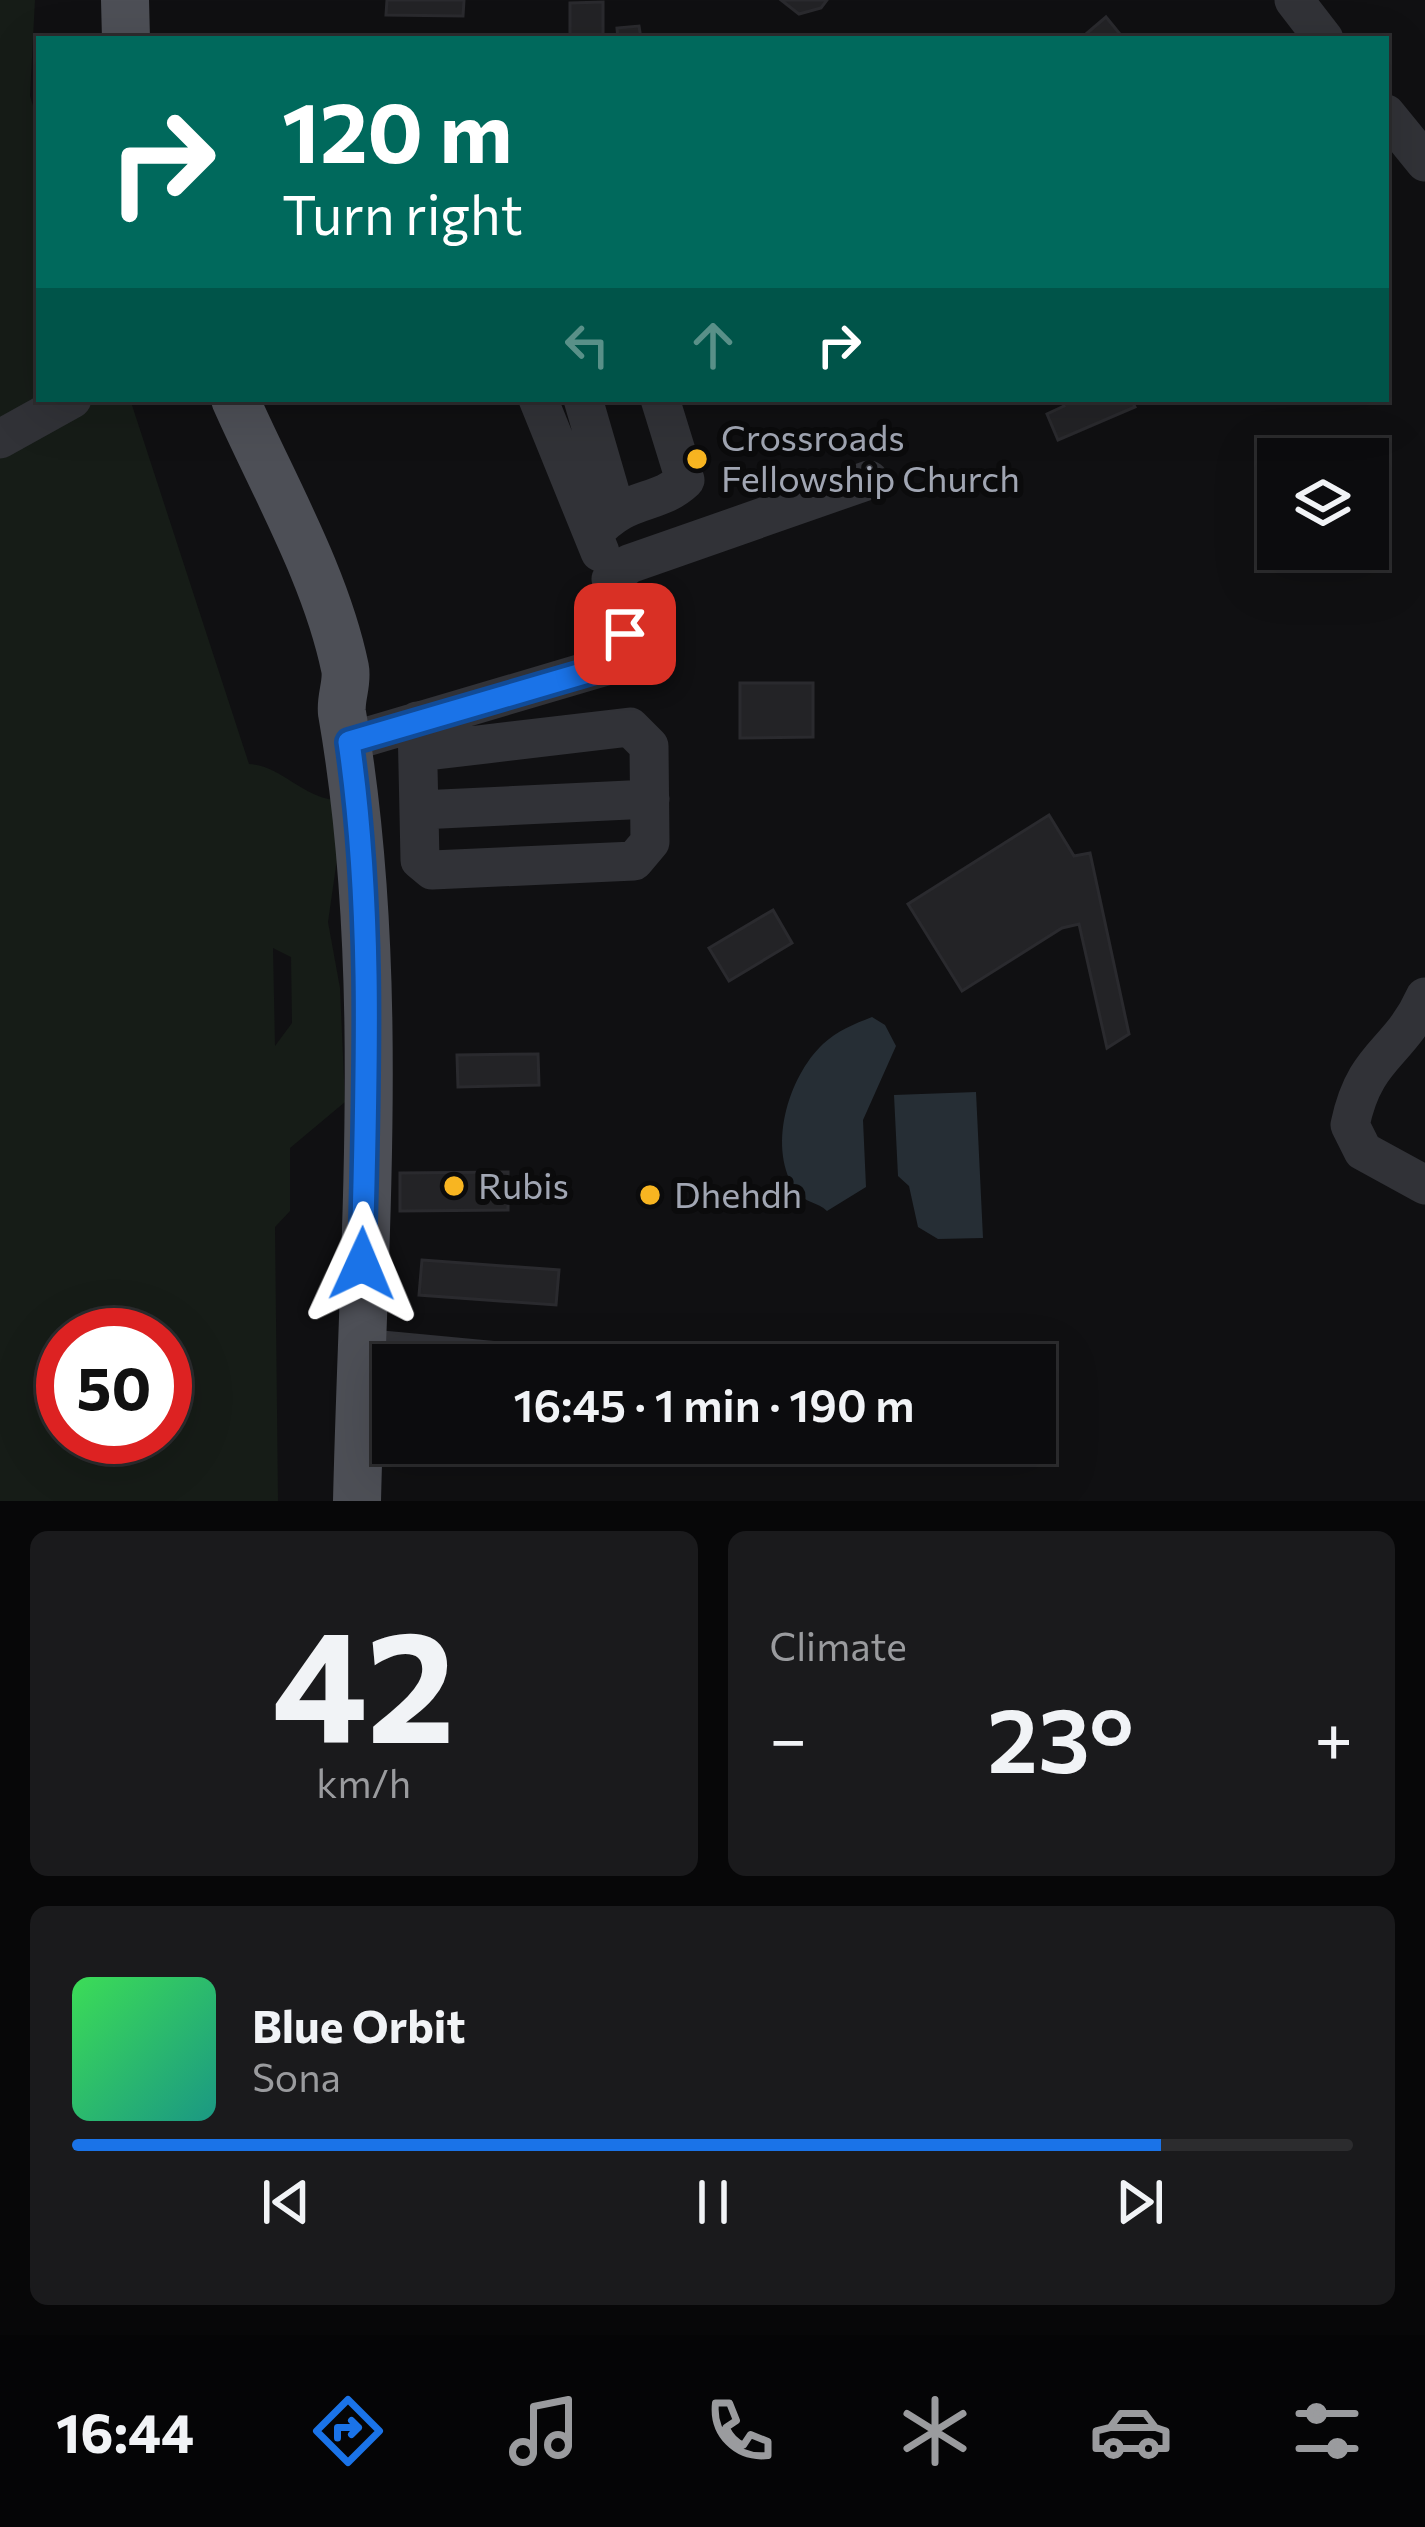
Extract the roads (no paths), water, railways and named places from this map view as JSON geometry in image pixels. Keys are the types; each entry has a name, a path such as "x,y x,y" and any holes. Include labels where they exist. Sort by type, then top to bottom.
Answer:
{"main road":[{"path":"102,0 105,36"},
{"path":"125,0 126,36"},
{"path":"208,402 323,686 345,724"},
{"path":"237,402 346,672 345,724 361,824 365,955 357,1501"}],"street":[{"path":"1294,0 1322,36"},
{"path":"1389,118 1425,162"},
{"path":"0,439 67,402"},
{"path":"540,402 604,522"},
{"path":"418,737 606,666 625,634 611,579 584,402"},
{"path":"604,522 676,489 685,480 661,402"},
{"path":"611,579 629,564 869,480"},
{"path":"345,724 418,737 630,727 649,746 650,842 634,861 432,870 420,860 418,737"},
{"path":"420,810 650,799"},
{"path":"1425,997 1404,1032 1369,1066 1350,1125 1363,1151 1425,1185"},
{"path":"360,1348 372,1349"}],"place":[{"name":"Crossroads Fellowship Church","path":"697,459"},
{"name":"Rubis","path":"454,1186"},
{"name":"Dhehdh","path":"650,1195"}]}
